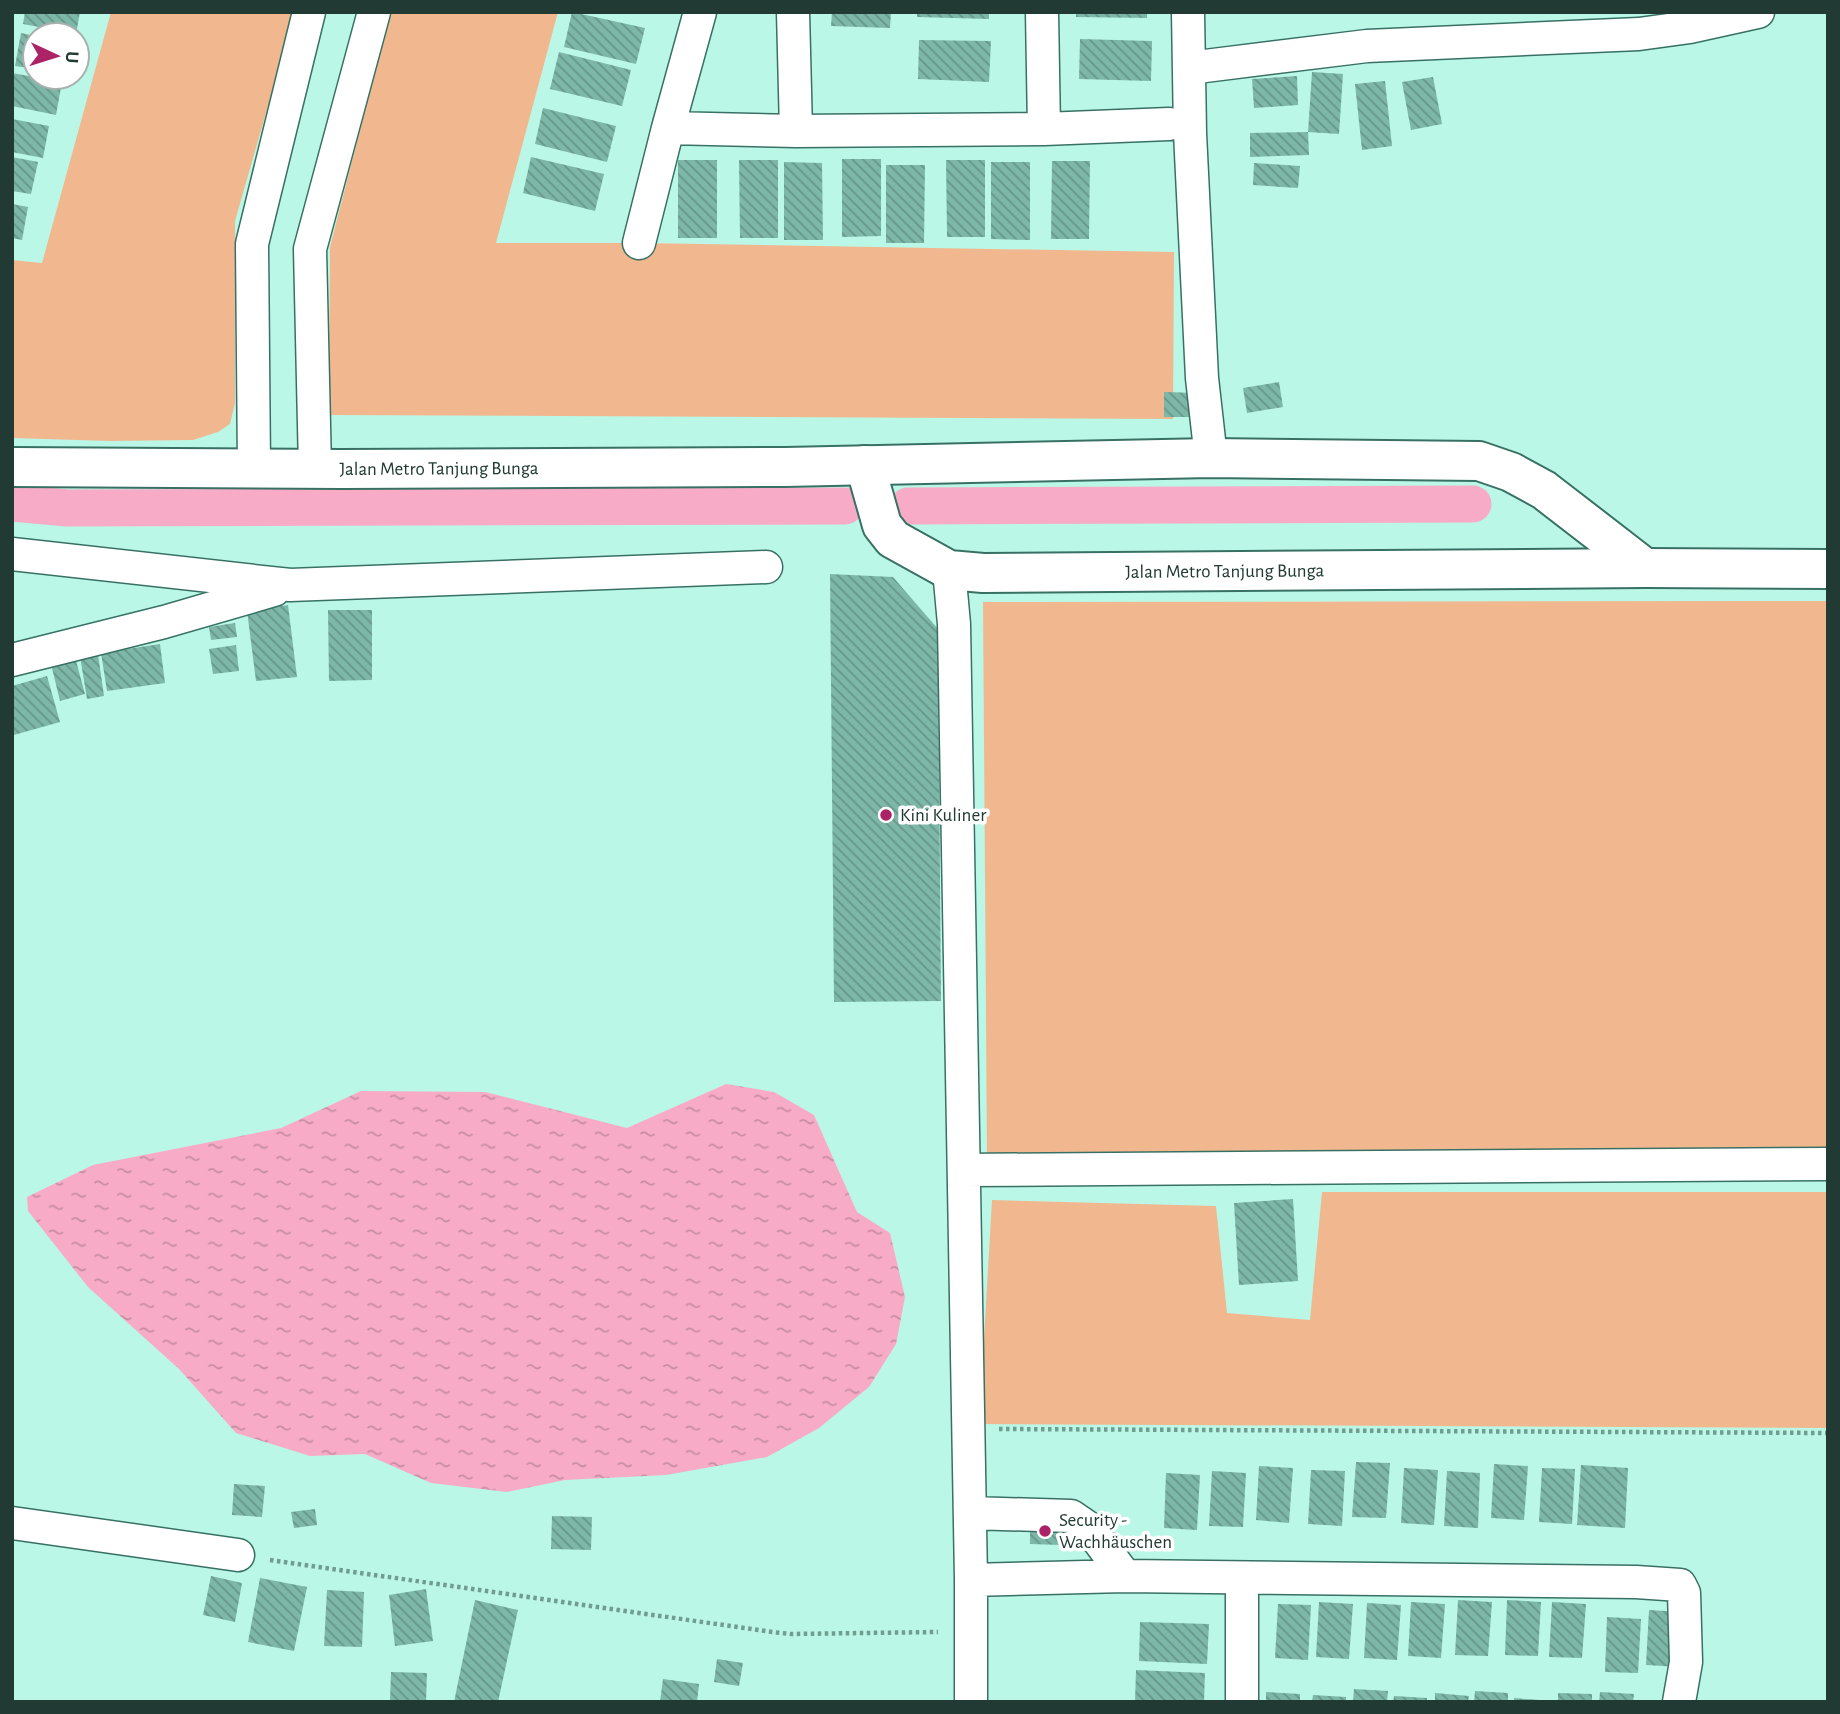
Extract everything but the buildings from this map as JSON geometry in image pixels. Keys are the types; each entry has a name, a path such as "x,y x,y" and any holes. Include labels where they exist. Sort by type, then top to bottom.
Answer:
{"main road":[{"name":"Jalan Metro Tanjung Bunga","path":"12,467 785,467 1211,458 1479,461 1511,472 1544,490 1645,568"},
{"name":"Jalan Metro Tanjung Bunga","path":"865,465 881,525 893,539 949,570 997,573 1828,569"}],"street":[{"path":"254,468 252,244 309,12"},
{"path":"315,469 310,248 374,12"},
{"path":"639,243 700,12"},
{"path":"793,12 796,131"},
{"path":"1042,12 1044,130"},
{"path":"1188,12 1202,378 1211,458"},
{"path":"1189,68 1367,46 1639,34 1690,27 1758,12"},
{"path":"668,128 796,131 1044,130 1169,124"},
{"path":"12,554 290,585 766,567"},
{"path":"949,570 954,624 971,1702"},
{"path":"12,660 164,622 290,585"},
{"path":"964,1170 1828,1164"},
{"path":"970,1513 1071,1516 1090,1529 1125,1576"},
{"path":"12,1523 237,1555"},
{"path":"971,1580 1125,1576 1636,1582 1680,1585 1684,1593 1686,1662 1679,1702"},
{"path":"1242,1578 1242,1702"}],"path":[{"path":"967,1429 1828,1433"},
{"path":"237,1555 791,1634 970,1631"}],"shaded area":[{"path":"111,12 295,12 235,221 235,403 230,424 218,432 193,440 12,438 12,260 42,263"},
{"path":"390,12 558,12 496,243 1174,252 1173,419 329,415 330,247"},
{"path":"1828,601 1828,1154 987,1157 983,602"},
{"path":"1322,1192 1828,1192 1828,1428 979,1424 992,1200 1216,1206 1227,1313 1310,1320"}],"water":[{"path":"726,1084 774,1092 814,1115 857,1212 890,1233 905,1297 896,1344 869,1387 819,1428 767,1457 666,1475 565,1480 507,1492 431,1483 365,1454 310,1456 236,1433 179,1369 88,1287 28,1211 27,1197 93,1165 281,1128 361,1091 485,1092 627,1128"}],"waterway":[{"path":"12,503 67,508 845,506"},
{"path":"908,506 1473,504"}],"place":[{"name":"Kini Kuliner","path":"886,815"},
{"name":"Security - Wachhäuschen","path":"1045,1531"}]}
